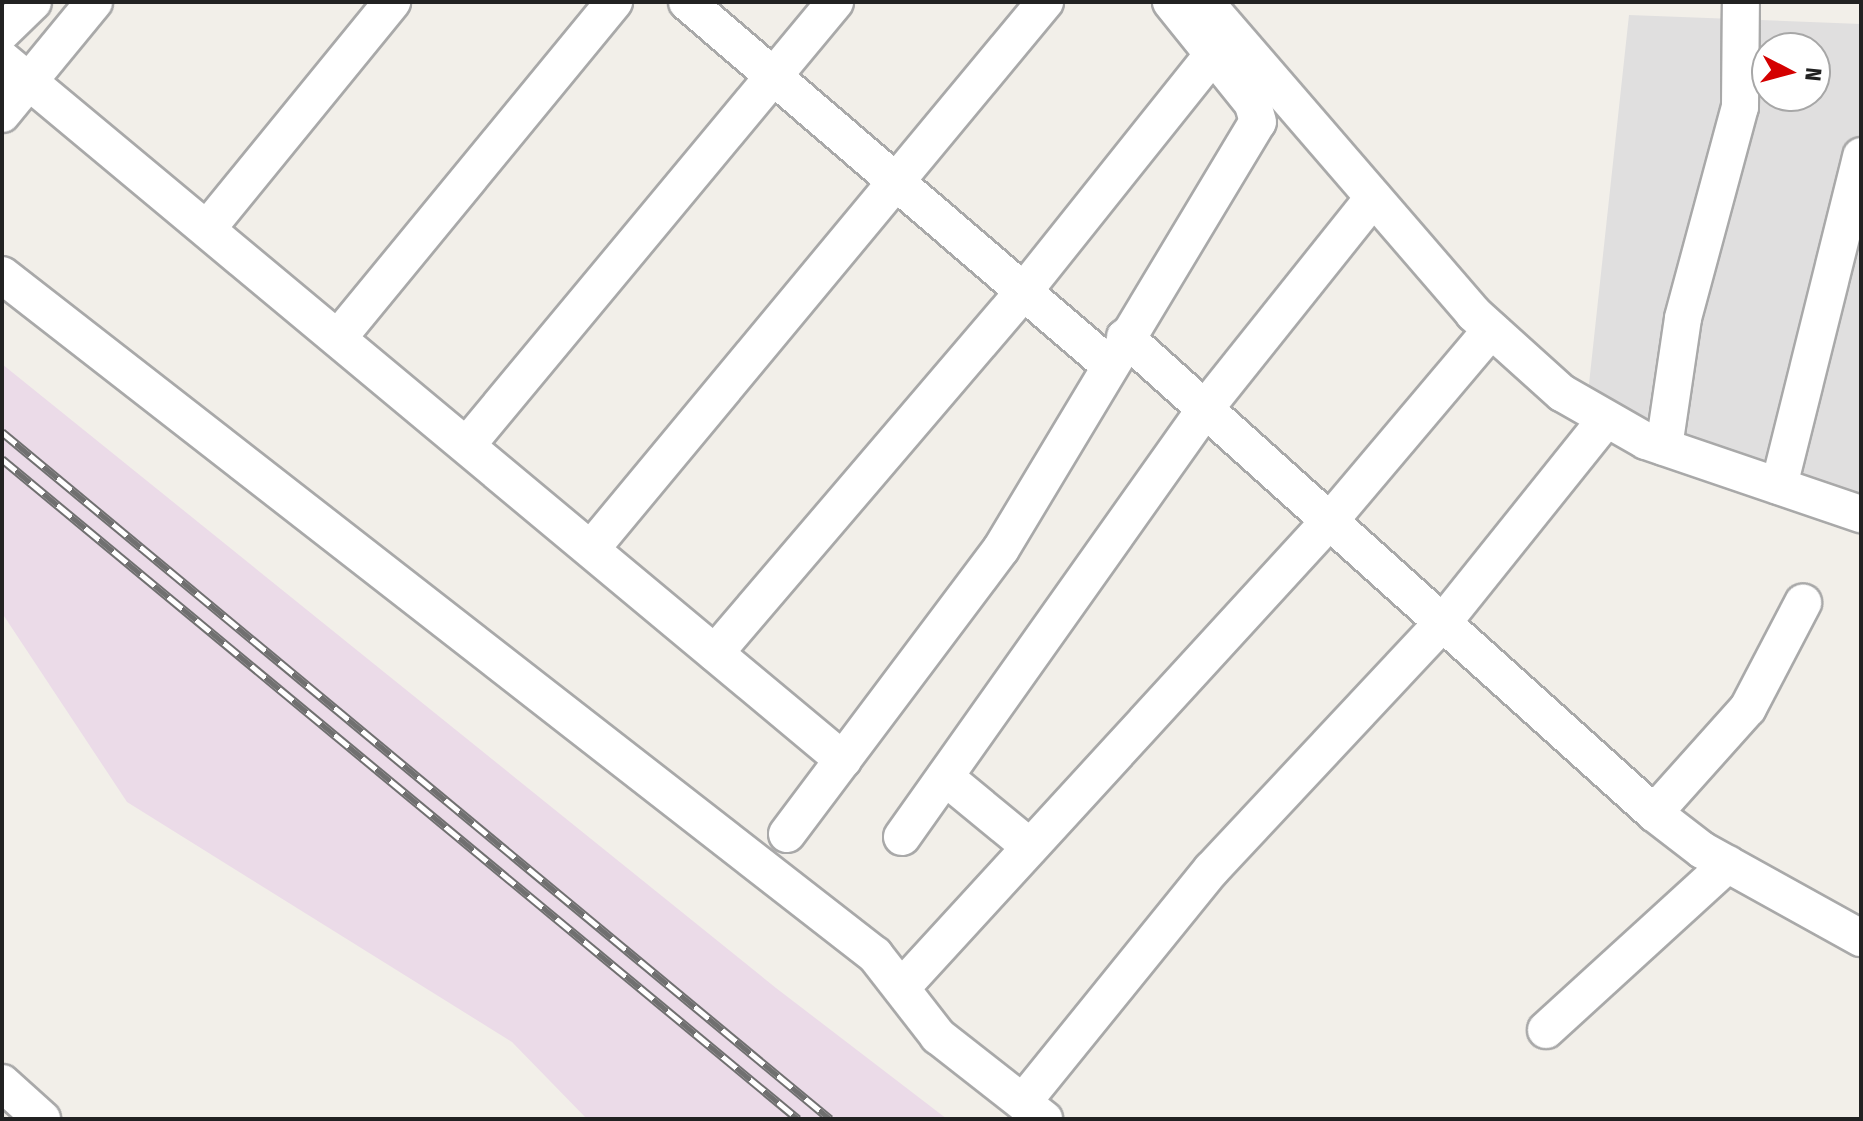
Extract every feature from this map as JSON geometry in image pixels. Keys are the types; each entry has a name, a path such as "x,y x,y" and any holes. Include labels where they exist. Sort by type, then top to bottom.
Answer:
{"street":[{"path":"2,32 33,2"},
{"path":"2,114 16,70 94,2"},
{"path":"207,229 392,2"},
{"path":"338,338 614,2"},
{"path":"687,2 1024,291 1208,405 1654,813 1728,864 1861,938"},
{"path":"467,445 835,2"},
{"path":"591,549 1045,2"},
{"path":"787,834 1001,549 1117,351 1258,122 1253,104 1171,2"},
{"path":"1205,2 1491,330 1562,393 1605,420 1664,447 1861,514"},
{"path":"1664,447 1683,318 1740,107 1741,2"},
{"path":"715,653 1024,291 1213,54"},
{"path":"16,70 843,760"},
{"path":"1779,486 1861,156"},
{"path":"902,837 1208,405 1373,198"},
{"path":"2,275 875,955 904,985 914,1012 938,1036 1034,1111 1212,869 1445,620 1605,420"},
{"path":"904,985 1333,517 1491,330"},
{"path":"1654,813 1748,708 1803,603"},
{"path":"945,777 1030,847"},
{"path":"1546,1030 1728,864"},
{"path":"2,1083 42,1119"}],"shaded area":[{"path":"1629,15 1861,24 1861,534 1584,430"},
{"path":"2,364 776,988 947,1119 587,1119 512,1042 127,802 2,613"}],"railway":[{"path":"2,432 830,1119"},
{"path":"2,459 798,1119"}]}
